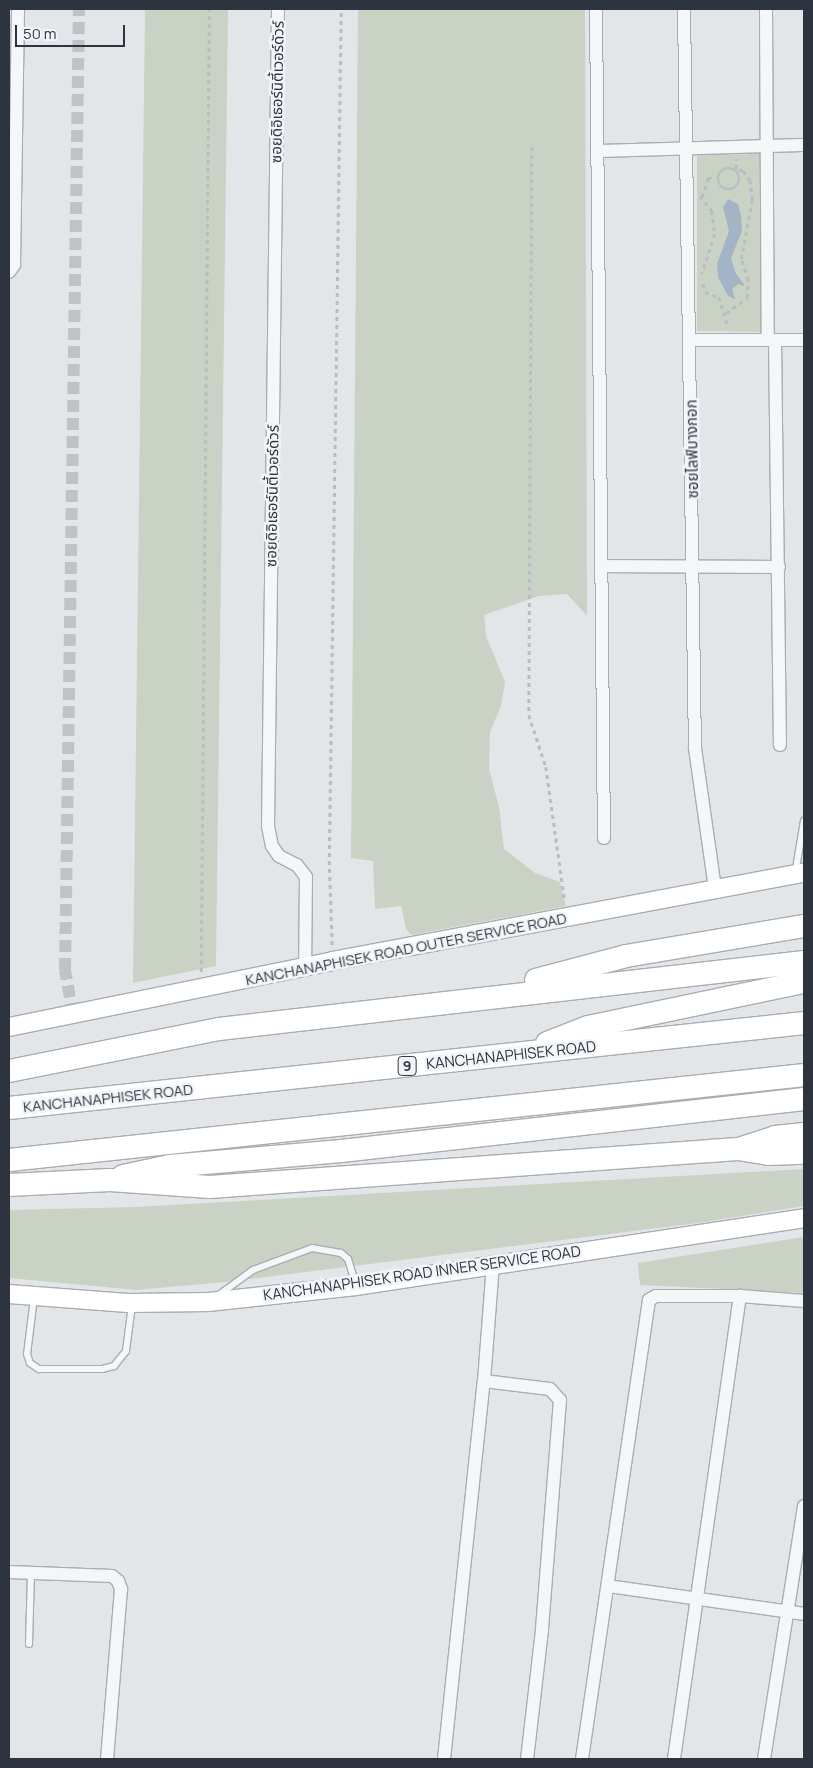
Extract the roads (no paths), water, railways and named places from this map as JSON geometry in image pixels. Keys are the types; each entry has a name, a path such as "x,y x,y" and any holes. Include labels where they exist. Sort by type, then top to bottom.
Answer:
{"highway":[{"path":"470,998 626,956 804,926"},
{"path":"9,1071 219,1029 470,998 804,962"},
{"path":"520,1053 588,1027 804,982"},
{"name":"KANCHANAPHISEK ROAD","path":"9,1108 804,1022"},
{"path":"9,1160 804,1075"},
{"path":"110,1180 170,1166 626,1120 804,1099"},
{"path":"738,1149 775,1137 804,1134"},
{"path":"9,1185 110,1180 163,1186 219,1187 738,1149 769,1154 804,1153"}],"main road":[{"name":"KANCHANAPHISEK ROAD OUTER SERVICE ROAD","path":"9,1027 332,961 567,918 715,888 799,874"},
{"name":"KANCHANAPHISEK ROAD INNER SERVICE ROAD","path":"9,1294 132,1303 208,1302 356,1286 804,1218"}],"street":[{"path":"9,272 14,264 18,9"},
{"name":"ซอยดิอิเธอร์นิตี้เวอร์ดัวร์","path":"278,9 268,826 272,846 279,856 297,865 306,877 305,968"},
{"path":"596,9 604,838"},
{"name":"ซอยไลฟ์บางกอก","path":"684,9 694,568 694,748 715,888"},
{"path":"766,9 772,340 779,567 780,745"},
{"path":"598,151 804,145"},
{"path":"690,340 804,340"},
{"path":"601,566 779,567"},
{"path":"444,1759 484,1381 493,1265"},
{"path":"582,1759 646,1309 649,1300 656,1296 740,1296 804,1301"},
{"path":"674,1759 740,1296"},
{"path":"484,1381 550,1389 560,1400 542,1630 526,1759"},
{"path":"764,1759 804,1506"},
{"path":"9,1572 112,1576 118,1581 121,1589 108,1759"},
{"path":"608,1586 804,1614"}],"lane":[{"path":"799,874 804,821"},
{"path":"208,1302 253,1270 312,1248 341,1253 348,1260 356,1286"},
{"path":"34,1297 27,1354 30,1363 39,1369 102,1369 114,1366 126,1350 132,1303"},
{"path":"29,1644 31,1573"}],"water":[{"path":"728,199 738,204 741,216 742,231 731,258 735,272 745,286 738,284 732,289 735,299 728,296 718,277 717,264 729,231 723,207"}],"tunnel":[{"path":"73,1015 65,970 79,9"}]}
